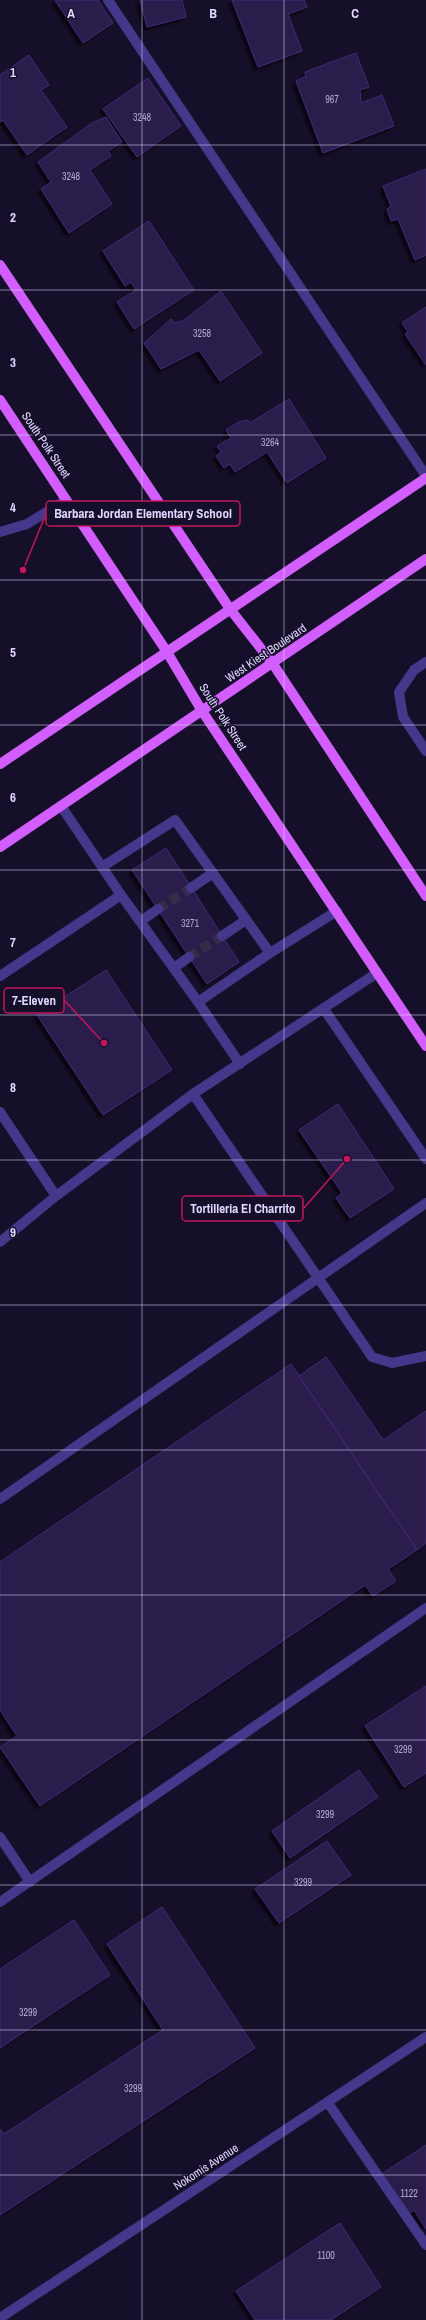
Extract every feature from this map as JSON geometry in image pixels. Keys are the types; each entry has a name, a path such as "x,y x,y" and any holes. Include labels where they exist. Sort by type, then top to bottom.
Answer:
{"main road":[{"path":"0,265 230,609 273,664 426,896"},
{"name":"South Polk Street","path":"0,400 167,652 202,711 426,1046"},
{"path":"0,764 426,477"},
{"name":"West Kiest Boulevard","path":"0,847 273,664 426,559"}],"street":[{"path":"108,0 426,477"},
{"path":"0,532 27,524 66,500"},
{"path":"426,662 414,670 399,692 403,717 426,751"},
{"path":"61,806 240,1064"},
{"path":"102,867 175,820 270,953"},
{"path":"191,888 213,873"},
{"path":"0,976 122,895"},
{"path":"140,921 158,909"},
{"path":"198,1002 270,953 337,911"},
{"path":"222,936 246,920"},
{"path":"174,968 189,957"},
{"path":"0,1242 56,1196 193,1094 377,973"},
{"path":"324,1009 426,1159"},
{"path":"193,1094 372,1357 392,1363 426,1356"},
{"path":"0,1112 56,1196"},
{"path":"0,1499 426,1203"},
{"path":"0,1902 426,1608"},
{"path":"0,1837 30,1882"},
{"name":"Nokomis Avenue","path":"0,2318 426,2037"},
{"path":"328,2103 426,2245"}],"building":[{"path":"55,0 98,0 113,23 83,43"},
{"path":"140,0 182,0 186,17 147,27"},
{"path":"232,0 304,0 307,7 288,14 302,51 258,67"},
{"path":"356,53 369,87 360,90 361,103 382,95 394,126 323,153 296,81 306,76 305,72"},
{"path":"29,55 49,85 41,90 67,127 27,155 3,120 0,122 0,75"},
{"path":"148,78 181,126 137,157 103,109"},
{"path":"106,117 122,142 108,151 111,156 90,170 112,204 69,233 41,189 51,182 38,162 92,123"},
{"path":"426,169 426,255 415,260 398,219 391,221 387,209 391,206 383,186"},
{"path":"149,221 194,290 134,329 117,302 136,290 131,282 125,286 103,251"},
{"path":"221,291 262,353 220,381 199,350 161,369 144,343 171,319 174,323 183,321"},
{"path":"426,307 426,365 405,334 408,332 402,323"},
{"path":"289,399 326,458 287,483 267,452 235,472 230,464 224,468 216,456 221,452 217,446 231,438 226,430 239,422 248,420 250,423"},
{"path":"166,848 239,962 207,984 132,870"},
{"path":"106,970 172,1070 103,1115 37,1015"},
{"path":"338,1104 394,1189 350,1218 336,1198 342,1193 299,1130"},
{"path":"326,1357 383,1440 426,1411 426,1543 417,1550 299,1376"},
{"path":"291,1364 417,1550 388,1569 396,1581 373,1596 365,1585 40,1806 0,1747 17,1736 0,1710 0,1562"},
{"path":"426,1686 426,1773 404,1787 365,1726"},
{"path":"359,1770 378,1797 290,1858 272,1831"},
{"path":"327,1841 351,1875 279,1923 255,1889"},
{"path":"162,1907 255,2048 0,2215 0,2129 4,2134 163,2030 107,1944"},
{"path":"74,1920 110,1975 0,2048 0,1969"},
{"path":"426,2145 426,2229 414,2210 407,2215 380,2175"},
{"path":"340,2223 381,2287 331,2320 255,2320 236,2291"}],"tunnel":[{"path":"158,909 191,888"},
{"path":"189,957 222,936"}],"place":[{"name":"Barbara Jordan Elementary School","path":"23,570"},
{"name":"7-Eleven","path":"104,1043"},
{"name":"Tortilleria El Charrito","path":"347,1159"}]}
